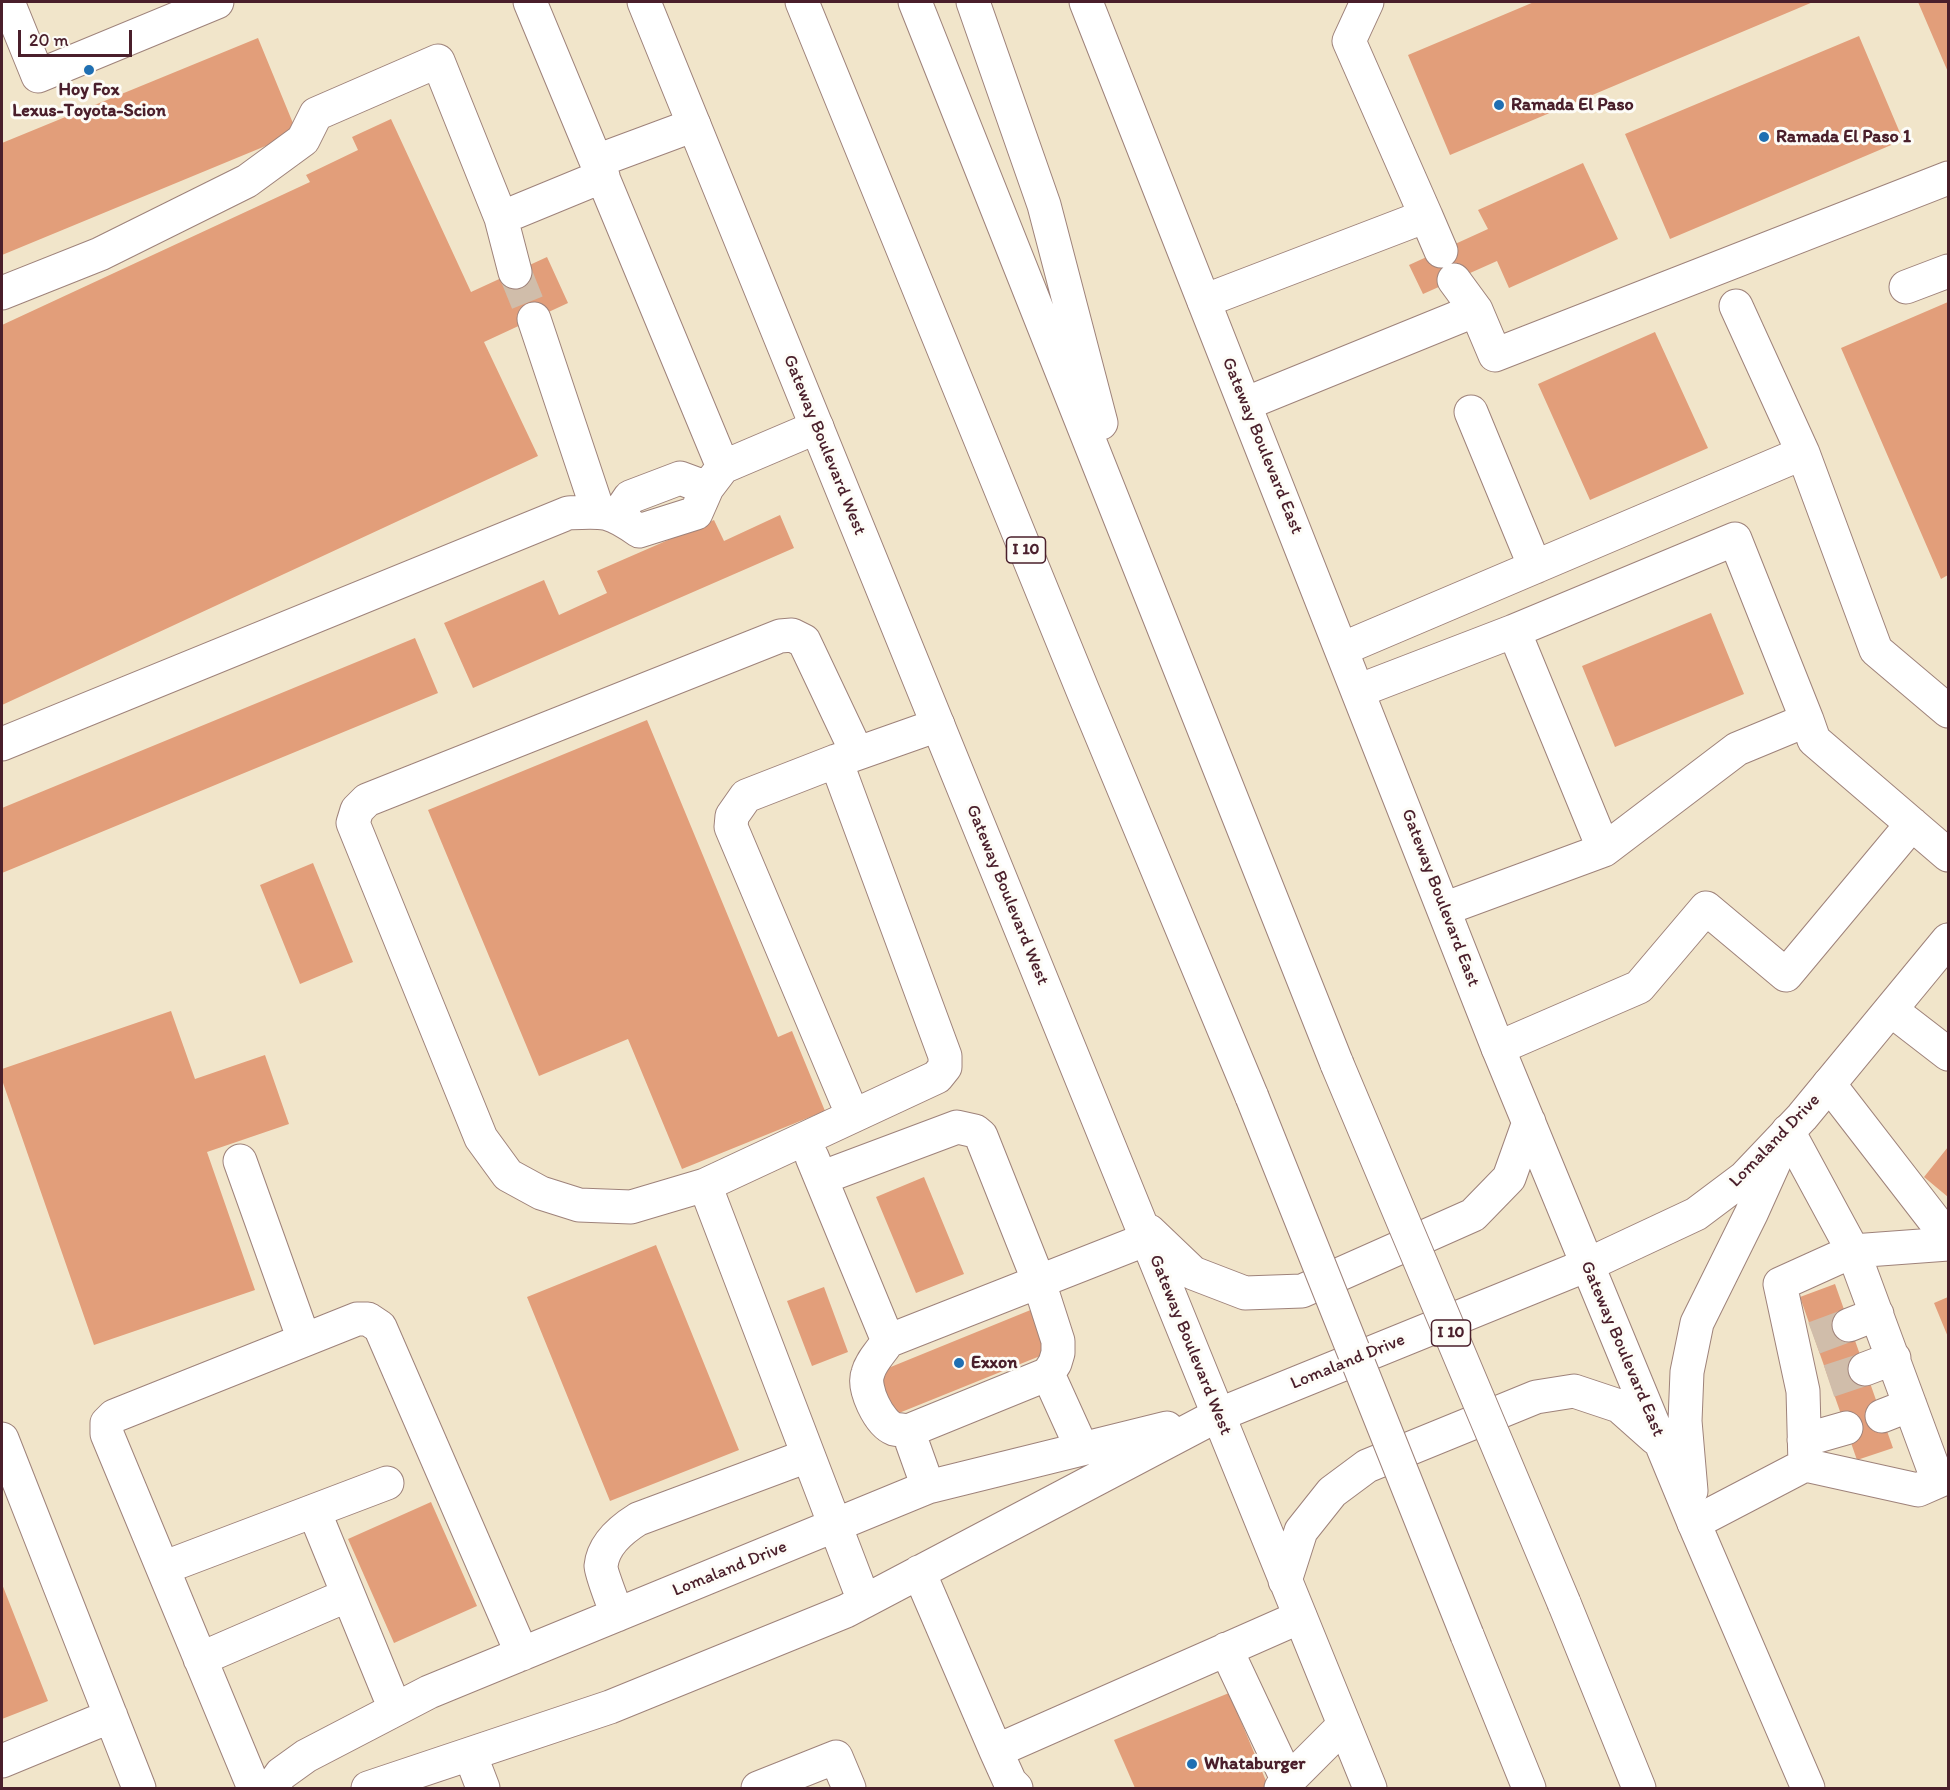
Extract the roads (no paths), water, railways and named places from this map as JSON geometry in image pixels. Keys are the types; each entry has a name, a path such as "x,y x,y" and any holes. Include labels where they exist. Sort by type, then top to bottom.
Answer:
{"main road":[{"path":"8,2 38,76 217,2"},
{"path":"530,2 600,169 715,478"},
{"name":"Gateway Boulevard West","path":"644,2 1370,1788"},
{"name":"I 10","path":"802,2 1083,691 1252,1097 1529,1788"},
{"name":"I 10","path":"915,2 1337,1064 1564,1603 1639,1788"},
{"path":"973,2 1044,205 1139,567"},
{"name":"Gateway Boulevard East","path":"1086,2 1498,1048 1694,1523 1808,1788"},
{"path":"1367,2 1349,41 1441,250"},
{"path":"2,293 100,254 247,181 303,140 316,114 438,61 501,219 515,272"},
{"path":"501,219 694,125"},
{"path":"1454,280 1476,310 1495,355 1948,178"},
{"path":"1204,301 1426,216"},
{"path":"1906,287 1948,271"},
{"path":"1736,306 1803,453 1876,650 1948,711"},
{"path":"1245,404 1476,310"},
{"path":"534,319 607,514"},
{"path":"1471,412 1535,567"},
{"path":"2,744 568,513 607,514 630,497 680,478 715,478 817,428"},
{"path":"1342,649 1803,453"},
{"path":"1358,691 1514,631 1735,539 1814,740 1948,855"},
{"path":"1514,631 1604,850"},
{"path":"792,635 804,641 847,757 941,1046 945,1066 937,1077 852,1116 705,1185 631,1207 579,1205 541,1193 508,1175 481,1138 352,823 357,810 367,801 780,636 792,635"},
{"path":"1444,909 1604,850 1737,749 1807,720"},
{"path":"852,1116 731,827 732,816 746,796 938,725"},
{"path":"1498,1048 1639,987 1706,908 1786,975 1912,824"},
{"name":"Lomaland Drive","path":"374,1788 610,1707 846,1611 1218,1415 1587,1264 1696,1214 1744,1178 1788,1131 1948,940"},
{"path":"1891,1010 1948,1054"},
{"path":"1829,1084 1948,1238"},
{"path":"821,1178 957,1127 975,1131 981,1136 1039,1282 1058,1341 1055,1363 1048,1374 908,1431 894,1429 883,1421 874,1407 866,1381 872,1365 888,1341 1039,1282 1144,1231 1193,1273 1245,1293 1302,1291 1473,1215 1509,1178 1529,1122"},
{"path":"1788,1131 1853,1251 1863,1319 1896,1410 1943,1479 1918,1490 1804,1453"},
{"path":"1788,1131 1751,1214 1697,1323 1687,1372 1685,1421 1694,1523 1846,1428"},
{"path":"805,1138 888,1341"},
{"path":"240,1161 304,1340"},
{"path":"705,1185 864,1601"},
{"path":"1804,1453 1816,1386 1804,1342 1779,1284 1853,1251 1948,1244"},
{"path":"254,1788 107,1434 107,1423 114,1416 357,1319 368,1319 380,1327 522,1654"},
{"path":"1048,1374 1082,1449"},
{"path":"1286,1581 1300,1531 1332,1492 1367,1466 1536,1397 1574,1391 1619,1407 1661,1443"},
{"name":"Lomaland Drive","path":"271,1788 281,1774 306,1756 429,1692 928,1487 1218,1415"},
{"path":"908,1431 928,1487"},
{"path":"2,1439 139,1788"},
{"path":"617,1615 601,1566 610,1544 623,1528 638,1519 807,1456"},
{"path":"163,1568 387,1484"},
{"path":"315,1511 395,1709"},
{"path":"919,1572 1012,1786"},
{"path":"200,1659 348,1595"},
{"path":"996,1751 1300,1617"},
{"path":"1226,1649 1284,1785 1344,1725"},
{"path":"2,1761 111,1716"},
{"path":"470,1755 483,1788"},
{"path":"758,1788 836,1757 849,1788"}],"tunnel":[{"path":"515,272 534,319"},
{"path":"1814,1338 1849,1325"},
{"path":"1829,1381 1865,1369"}],"place":[{"name":"Hoy Fox Lexus-Toyota-Scion","path":"89,70"},
{"name":"Ramada El Paso","path":"1499,105"},
{"name":"Ramada El Paso 1","path":"1764,137"},
{"name":"Exxon","path":"959,1363"},
{"name":"Whataburger","path":"1192,1764"}]}
